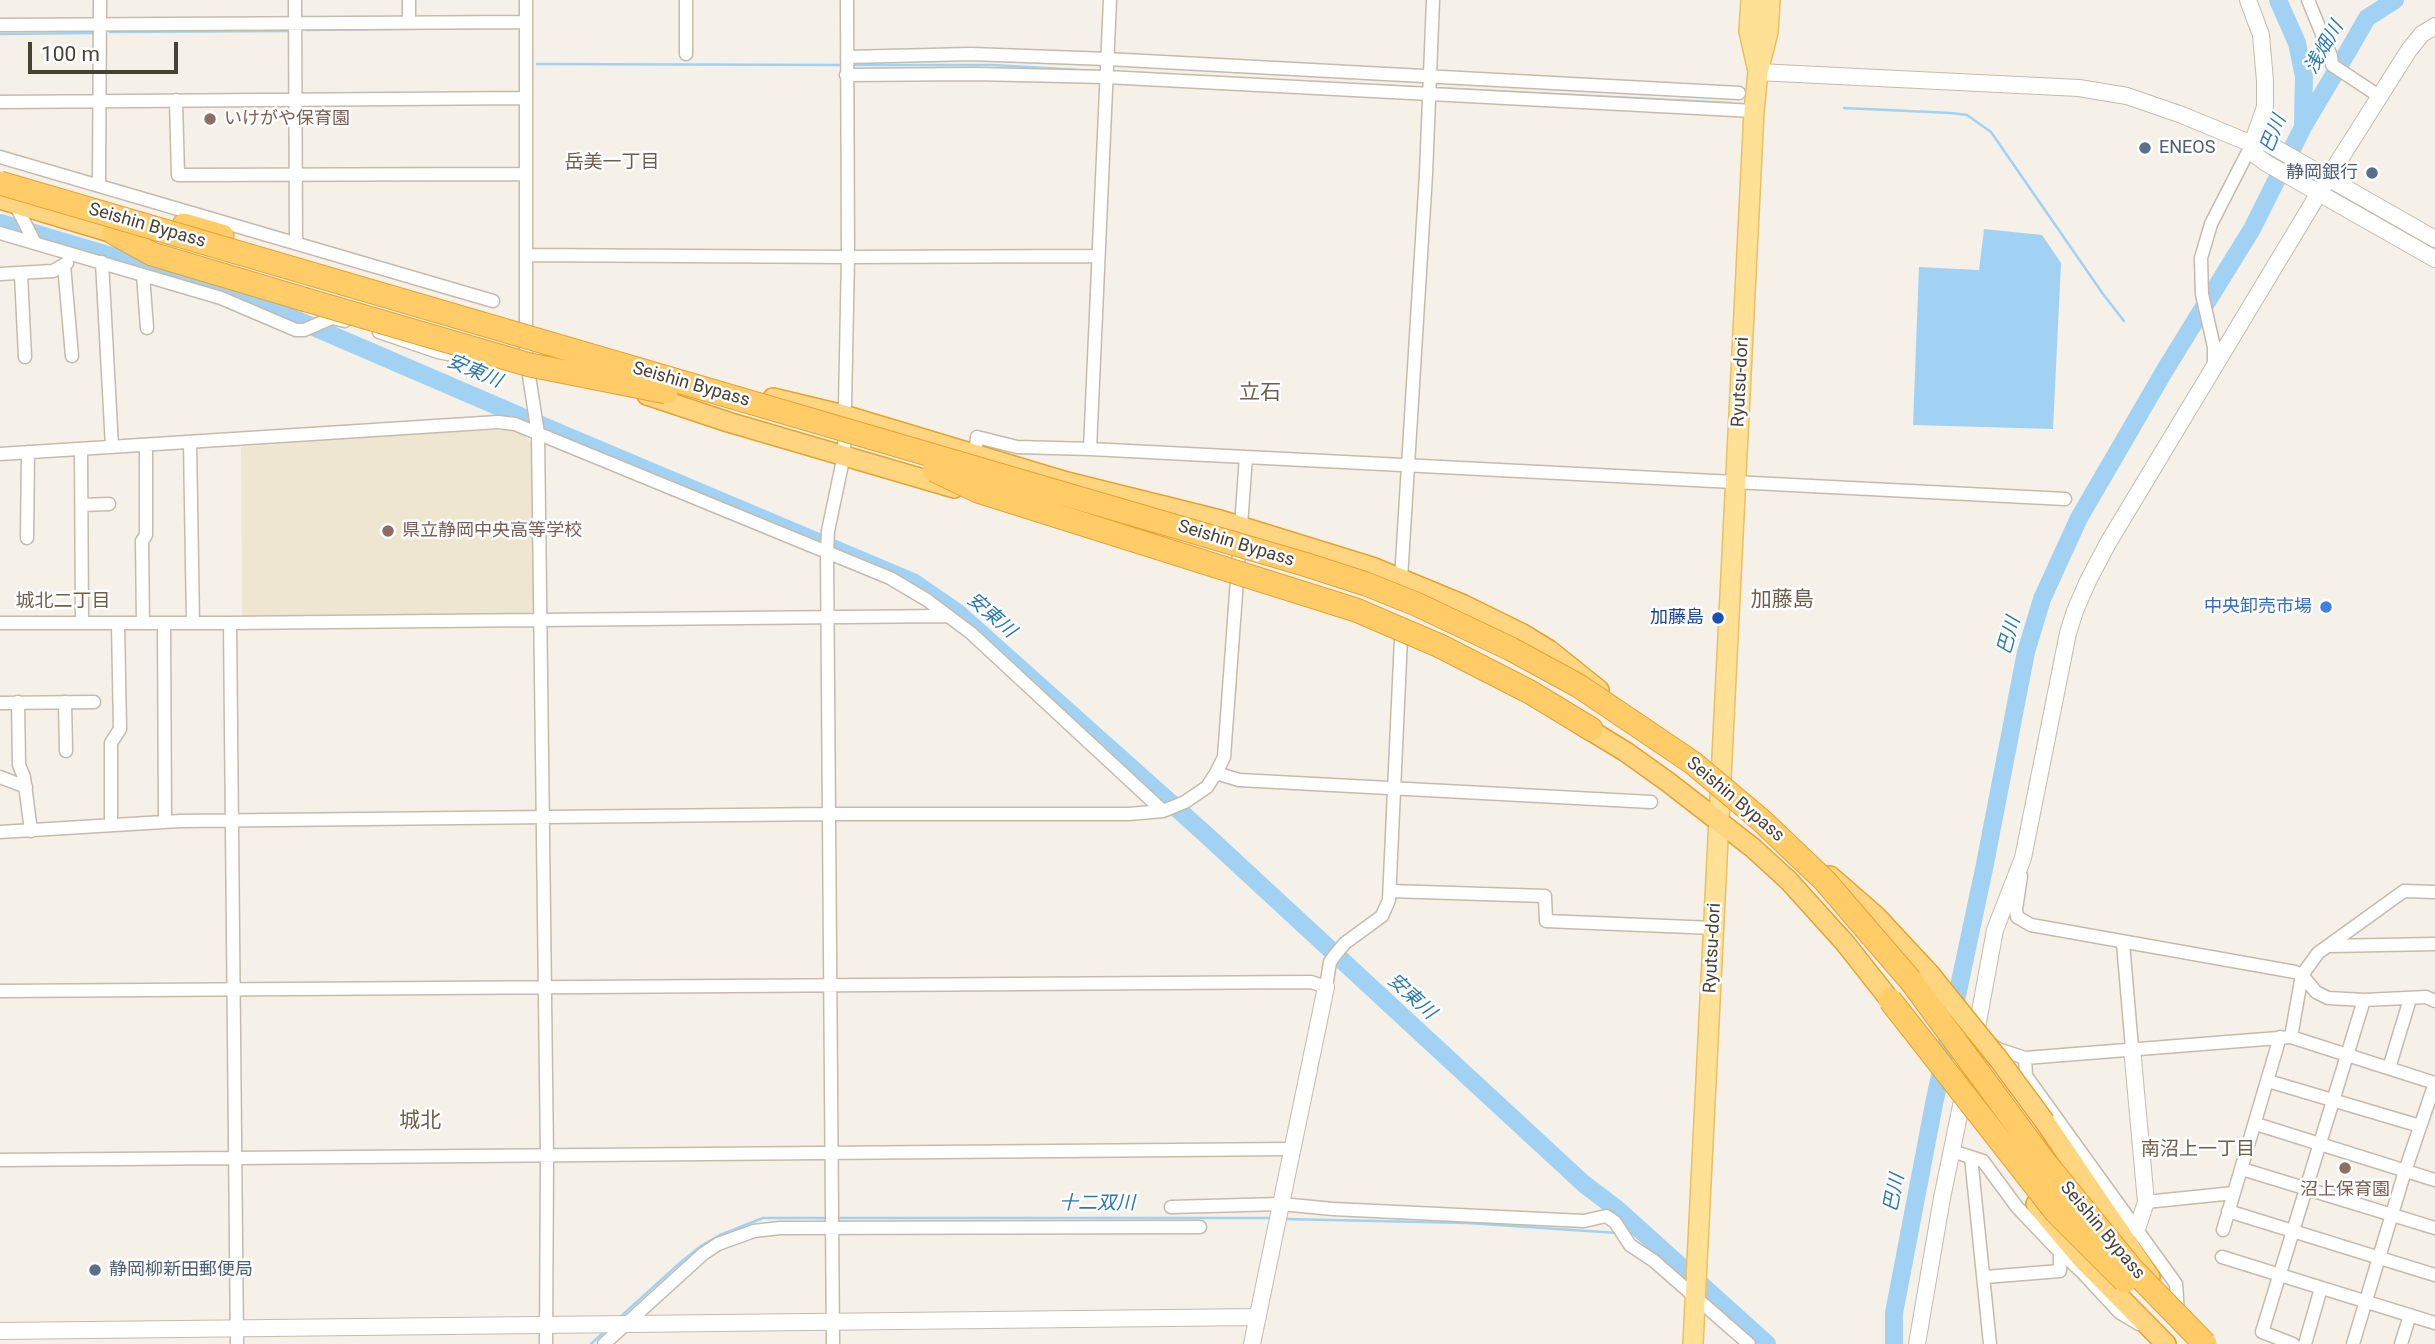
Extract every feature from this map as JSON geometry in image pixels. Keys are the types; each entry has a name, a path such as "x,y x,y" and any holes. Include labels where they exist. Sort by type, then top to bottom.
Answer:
{"highway":[{"path":"0,183 118,225 728,422 977,494 1133,551 1343,615 1401,638 1591,729"},
{"name":"Seishin Bypass","path":"0,183 1304,564 1416,604 1511,649 1567,679 1693,762 1792,849 1868,930 1956,1040 2043,1160 2131,1268 2205,1344"},
{"path":"5,200 118,225 441,309 614,359 844,415 975,456 1239,526 1346,559 1464,604 1521,633 1585,677 1617,707"},
{"name":"Seishin Bypass","path":"5,200 1299,578 1410,617 1508,663 1608,721 1685,775 1768,845 1846,925 1915,1008 2149,1317 2187,1344"},
{"path":"118,225 162,220 222,236 479,310 692,378 747,401"},
{"path":"118,225 152,254 530,365 666,392"},
{"path":"934,470 978,491 1356,610 1440,646 1530,692 1591,729 1719,820 1788,881 1845,943 2056,1212 2149,1317 2166,1344"},
{"path":"1037,485 1166,511 1369,575 1545,660 1721,781 1876,916 2000,1061 2156,1285 2178,1313 2211,1344"},
{"path":"1927,977 2131,1268"},
{"path":"1890,1000 1974,1126 2049,1220 2149,1317"}],"main road":[{"path":"1751,0 1749,31 1758,72"},
{"path":"1758,72 1768,32 1770,0"},
{"name":"Ryutsu-dori","path":"1693,1344 1758,72"}],"street":[{"path":"99,186 100,0"},
{"path":"295,0 296,243"},
{"path":"409,22 410,0"},
{"path":"526,0 526,356 538,434 547,1156 546,1344"},
{"path":"686,0 686,54"},
{"path":"833,1344 827,553 828,531 844,455 848,257 847,0"},
{"path":"1090,449 1110,0"},
{"path":"1401,579 1433,0"},
{"path":"2214,368 2214,347 2202,294 2201,258 2211,224 2252,144 2265,107 2261,35 2248,0"},
{"path":"2308,0 2331,56 2332,65 2379,96"},
{"path":"0,25 526,22"},
{"path":"2435,26 2422,34 2409,50 2379,96 2108,543 2088,581 2068,633 2023,858 2016,909 2017,917 2021,921 2042,928 2295,972 2302,975 2316,992 2328,998 2426,998 2435,1001"},
{"path":"847,57 971,54 1739,93"},
{"path":"1758,72 2080,88 2127,96 2252,144 2265,142 2433,233 2420,250"},
{"path":"846,75 1106,77 1754,111"},
{"path":"0,102 526,98"},
{"path":"176,100 178,176 526,174"},
{"path":"2252,144 2255,155 2266,163 2435,259"},
{"path":"2,159 493,302"},
{"path":"5,200 35,243"},
{"path":"0,233 221,298 296,330 304,330 332,318 339,319 448,354 472,338"},
{"path":"0,274 53,271 76,255"},
{"path":"526,255 1098,256"},
{"path":"102,262 113,447"},
{"path":"64,265 72,356"},
{"path":"21,274 25,357"},
{"path":"143,275 147,328"},
{"path":"438,286 441,309"},
{"path":"0,454 498,422 515,424 890,578 927,600 971,633 1163,811"},
{"path":"975,456 977,437 1017,447 2065,499"},
{"path":"190,442 193,623"},
{"path":"143,624 142,541 146,535 146,445"},
{"path":"81,449 82,623"},
{"path":"27,538 28,452"},
{"path":"0,832 165,821 828,814 1129,814 1163,811 1185,802 1207,787 1224,757 1245,457"},
{"path":"82,505 109,505"},
{"path":"0,623 948,616"},
{"path":"111,825 111,743 120,729 118,623"},
{"path":"164,623 165,821"},
{"path":"230,623 237,1336"},
{"path":"1252,1344 1331,962 1345,943 1382,916 1388,907 1401,638"},
{"path":"18,702 19,765 26,787 31,831"},
{"path":"65,702 66,751"},
{"path":"0,703 94,702"},
{"path":"1216,773 1239,780 1651,802"},
{"path":"0,777 26,787"},
{"path":"1917,1344 1995,930 2023,858"},
{"path":"1390,891 1545,896 1546,922 1714,928"},
{"path":"2223,1230 2268,1080 2285,1037 2302,975 2318,953 2404,891 2435,892"},
{"path":"2123,943 2146,1202 2137,1229"},
{"path":"2329,946 2435,944"},
{"path":"0,992 1311,982 1326,987"},
{"path":"2389,1068 2410,999"},
{"path":"2293,1344 2262,1332 2364,1000"},
{"path":"1976,1033 1998,1049 2025,1058 2285,1037 2435,1083 2405,1171 2353,1344"},
{"path":"2025,1058 2026,1076 2176,1284 2178,1313"},
{"path":"2268,1080 2420,1126"},
{"path":"2256,1124 2435,1180"},
{"path":"0,1160 1292,1149"},
{"path":"1952,1151 1983,1161 2017,1207 2119,1312 2149,1317"},
{"path":"1971,1157 1990,1344"},
{"path":"2242,1169 2435,1228"},
{"path":"2146,1202 2234,1194"},
{"path":"1180,1227 1200,1205"},
{"path":"1171,1207 1200,1205 1280,1213 1333,1209 1584,1221 1605,1216 1615,1222 1630,1245 1695,1294 1749,1344"},
{"path":"2228,1212 2435,1275"},
{"path":"604,1344 703,1254 718,1244 767,1229 1200,1227"},
{"path":"1984,1277 2060,1271 2060,1252"},
{"path":"2222,1257 2435,1323"},
{"path":"2305,1344 2321,1288"},
{"path":"2401,1344 2410,1315"},
{"path":"0,1331 237,1336 546,1324 1258,1317"}],"shaded area":[{"name":"県立静岡中央高等学校","path":"513,430 524,435 533,445 535,614 242,616 241,447 422,432"}],"water":[{"path":"1984,229 2042,235 2061,263 2053,429 1913,425 1919,267 1979,270"}],"waterway":[{"name":"巴川","path":"2278,0 2297,43 2304,77 2303,124"},
{"name":"巴川","path":"1894,1344 1894,1313 1934,1104 1985,864 2026,652 2042,599 2079,518 2165,370 2252,229 2303,127 2367,18 2395,0"},
{"path":"306,30 491,28"},
{"path":"110,32 288,31"},
{"path":"0,34 95,33"},
{"path":"537,64 842,65"},
{"path":"852,65 993,65 1097,71"},
{"path":"1377,85 1426,88"},
{"path":"1433,88 1731,103"},
{"path":"1844,108 1967,115 1991,132 2124,321"},
{"name":"安東川","path":"0,223 232,292 913,582 958,613 1202,831 1584,1184 1617,1209 1767,1344"},
{"name":"十二双川","path":"619,1318 681,1262 720,1235 763,1218 827,1218"},
{"name":"十二双川","path":"837,1218 1272,1218"},
{"name":"十二双川","path":"1285,1219 1467,1223 1618,1233"},
{"name":"十二双川","path":"1628,1234 1646,1235"},
{"name":"十二双川","path":"591,1344 606,1330"}],"place":[{"name":"いけがや保育園","path":"210,119"},
{"name":"ENEOS","path":"2145,148"},
{"name":"静岡銀行","path":"2372,173"},
{"name":"県立静岡中央高等学校","path":"388,531"},
{"name":"中央卸売市場","path":"2326,607"},
{"name":"加藤島","path":"1718,618"},
{"name":"沼上保育園","path":"2345,1168"},
{"name":"静岡柳新田郵便局","path":"95,1270"}],"district":[{"name":"岳美一丁目","path":"612,163"},
{"name":"立石","path":"1260,394"},
{"name":"加藤島","path":"1782,601"},
{"name":"城北二丁目","path":"63,602"},
{"name":"城北","path":"420,1122"},
{"name":"南沼上一丁目","path":"2198,1150"}],"water label":[{"name":"浅畑川","path":"2325,48"}]}
